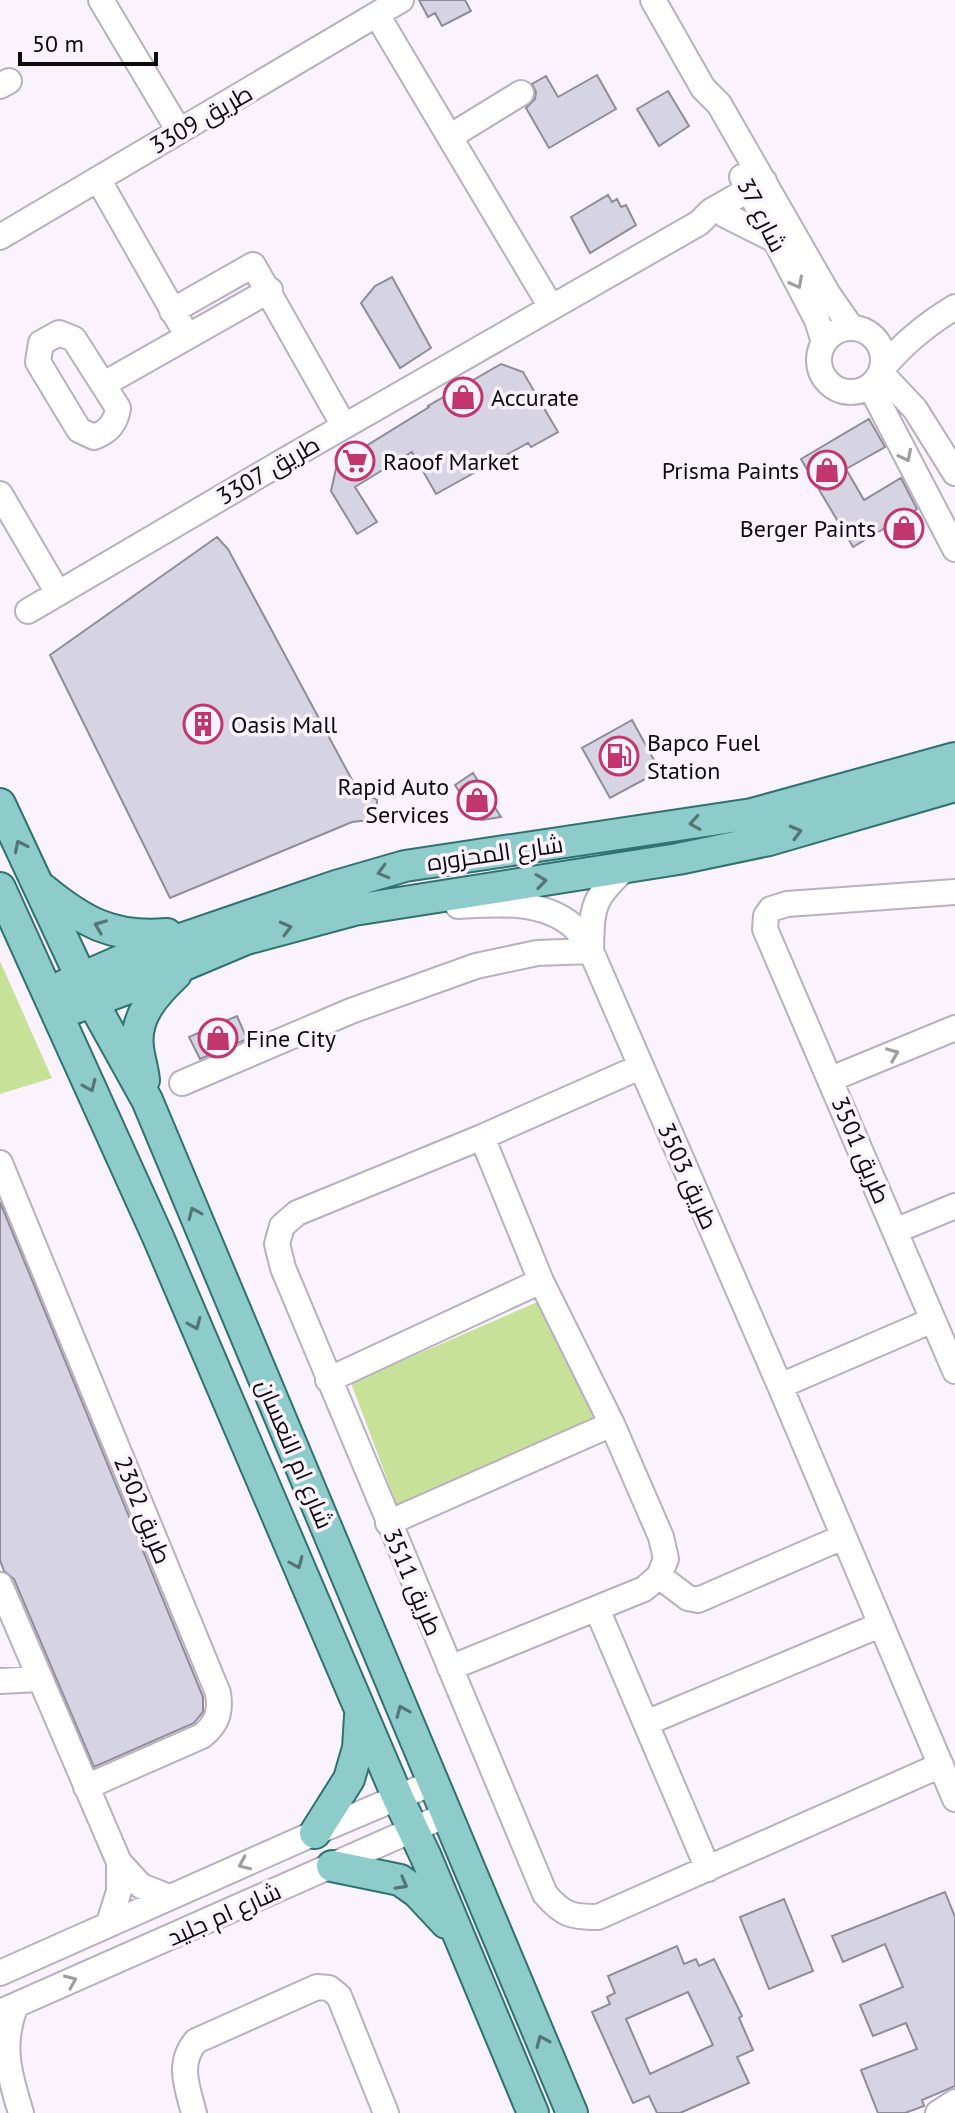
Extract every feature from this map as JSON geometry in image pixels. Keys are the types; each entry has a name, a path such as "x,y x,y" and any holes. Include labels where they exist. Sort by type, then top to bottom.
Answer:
{"main road":[{"path":"918,767 955,734"},
{"name":"شارع المحزوره","path":"87,989 134,955 336,886 405,866 752,814 955,758"},
{"name":"شارع المحزوره","path":"53,1004 87,989 187,964 246,939 354,910 626,868 769,840 955,786"},
{"name":"شارع ام النعسان","path":"0,804 87,989 147,1100 572,2113"},
{"path":"867,810 896,816 955,807"},
{"path":"40,887 101,928 132,936 204,931"},
{"name":"شارع ام النعسان","path":"0,888 164,1251 533,2113"},
{"path":"147,1100 138,1047 140,1023 156,993 187,964"},
{"path":"315,1833 355,1764 360,1710"},
{"path":"332,1866 400,1880 417,1892 456,1933"}],"street":[{"path":"101,0 179,131"},
{"name":"طريق 3309","path":"0,237 401,0"},
{"name":"شارع 37","path":"653,0 703,88 707,109 828,294 861,330"},
{"path":"377,15 551,307"},
{"path":"451,136 521,93"},
{"path":"98,179 187,337"},
{"name":"شارع 37","path":"759,190 775,240 817,320 824,342"},
{"name":"طريق 3307","path":"699,223 713,222 759,190"},
{"name":"طريق 3307","path":"28,611 699,223 707,214 759,190"},
{"path":"725,215 775,240"},
{"path":"172,311 253,265 270,290 344,426"},
{"path":"104,384 270,290"},
{"path":"926,324 835,331 820,350 819,366 833,386 856,392 878,376 903,345 926,324 955,307"},
{"path":"861,330 883,353 878,376 955,549"},
{"path":"878,376 915,409 955,473"},
{"path":"0,494 58,593"},
{"path":"591,951 592,916 598,897 626,868"},
{"name":"طريق 3501","path":"955,892 778,906 766,916 765,929 955,1371"},
{"path":"397,901 429,907 511,904 535,907 574,926 591,951"},
{"path":"182,1083 416,986 476,966 551,948 560,937 560,924 554,915"},
{"path":"537,953 591,951"},
{"name":"طريق 3503","path":"591,951 955,1799"},
{"path":"831,1079 955,1028"},
{"name":"طريق 3511","path":"640,1067 482,1137 297,1213 282,1226 277,1244 283,1268 328,1380 545,1894 558,1909 575,1917 598,1917 941,1765"},
{"path":"450,1668 644,1589 659,1576 666,1559 661,1537 612,1424 541,1281 482,1137"},
{"name":"طريق 2302","path":"0,1163 212,1678 220,1705 218,1718 202,1736 86,1787"},
{"path":"895,1231 955,1206"},
{"path":"328,1380 541,1281"},
{"path":"780,1386 933,1320"},
{"path":"388,1523 612,1424"},
{"path":"659,1576 688,1598 704,1598 843,1537"},
{"path":"0,1585 119,1862 141,1886 169,1897"},
{"path":"597,1609 708,1869"},
{"path":"646,1723 880,1625"},
{"path":"0,1681 40,1679"},
{"name":"شارع ام جليد","path":"0,1973 432,1783"},
{"name":"شارع ام جليد","path":"8,2008 446,1815"},
{"path":"109,1923 119,1891 119,1862"},
{"path":"194,2113 184,2070 186,2055 196,2041 317,1987 329,1988 342,2002 386,2113"},
{"path":"8,2008 3,2063 21,2113"},
{"path":"938,2113 955,2102"}],"green space":[{"path":"0,961 52,1078 0,1094"},
{"path":"549,1297 602,1418 398,1508 351,1383"}],"building":[{"path":"419,0 465,0 471,11 442,26 435,13 428,17"},
{"path":"597,75 616,109 549,148 526,108 535,99 532,84 546,76 558,97"},
{"path":"668,91 689,126 659,146 637,109"},
{"path":"608,195 612,202 617,199 621,207 626,205 636,225 590,253 571,217"},
{"path":"392,277 431,348 400,368 361,303 375,286"},
{"path":"501,364 523,372 558,432 531,447 528,443 436,494 412,452 355,487 377,522 357,534 331,491 337,464"},
{"path":"869,419 885,447 846,469 864,500 901,478 917,509 853,547 801,459"},
{"name":"Oasis Mall","path":"217,537 228,549 359,793 377,800 377,812 369,820 352,822 170,898 50,655"},
{"name":"Bapco Fuel Station","path":"632,720 660,771 610,798 582,748"},
{"name":"Rapid Auto Services","path":"473,773 501,817 482,820 474,815 455,785"},
{"name":"Fine City","path":"237,1016 247,1039 200,1059 189,1037"},
{"path":"0,1202 203,1697 203,1712 194,1723 94,1767 14,1579 4,1571 0,1560"},
{"path":"945,1892 955,1917 955,2086 922,2100 924,2106 905,2113 878,2113 861,2070 917,2049 906,2023 873,2036 860,2005 903,1987 885,1944 843,1962 832,1936"},
{"path":"784,1899 813,1971 769,1989 740,1917"},
{"path":"677,1946 684,1964 696,1959 699,1966 714,1959 742,2016 739,2018 753,2050 737,2057 749,2083 680,2113 657,2113 649,2096 633,2103 592,2012 610,2004 607,1997 615,1993 608,1976","holes":["688,1992 713,2045 650,2074 626,2019"]}],"place":[{"name":"Accurate","path":"463,397"},
{"name":"Raoof Market","path":"355,461"},
{"name":"Prisma Paints","path":"827,470"},
{"name":"Berger Paints","path":"904,528"},
{"name":"Oasis Mall","path":"203,724"},
{"name":"Bapco Fuel Station","path":"619,756"},
{"name":"Rapid Auto Services","path":"477,800"},
{"name":"Fine City","path":"218,1038"}]}
